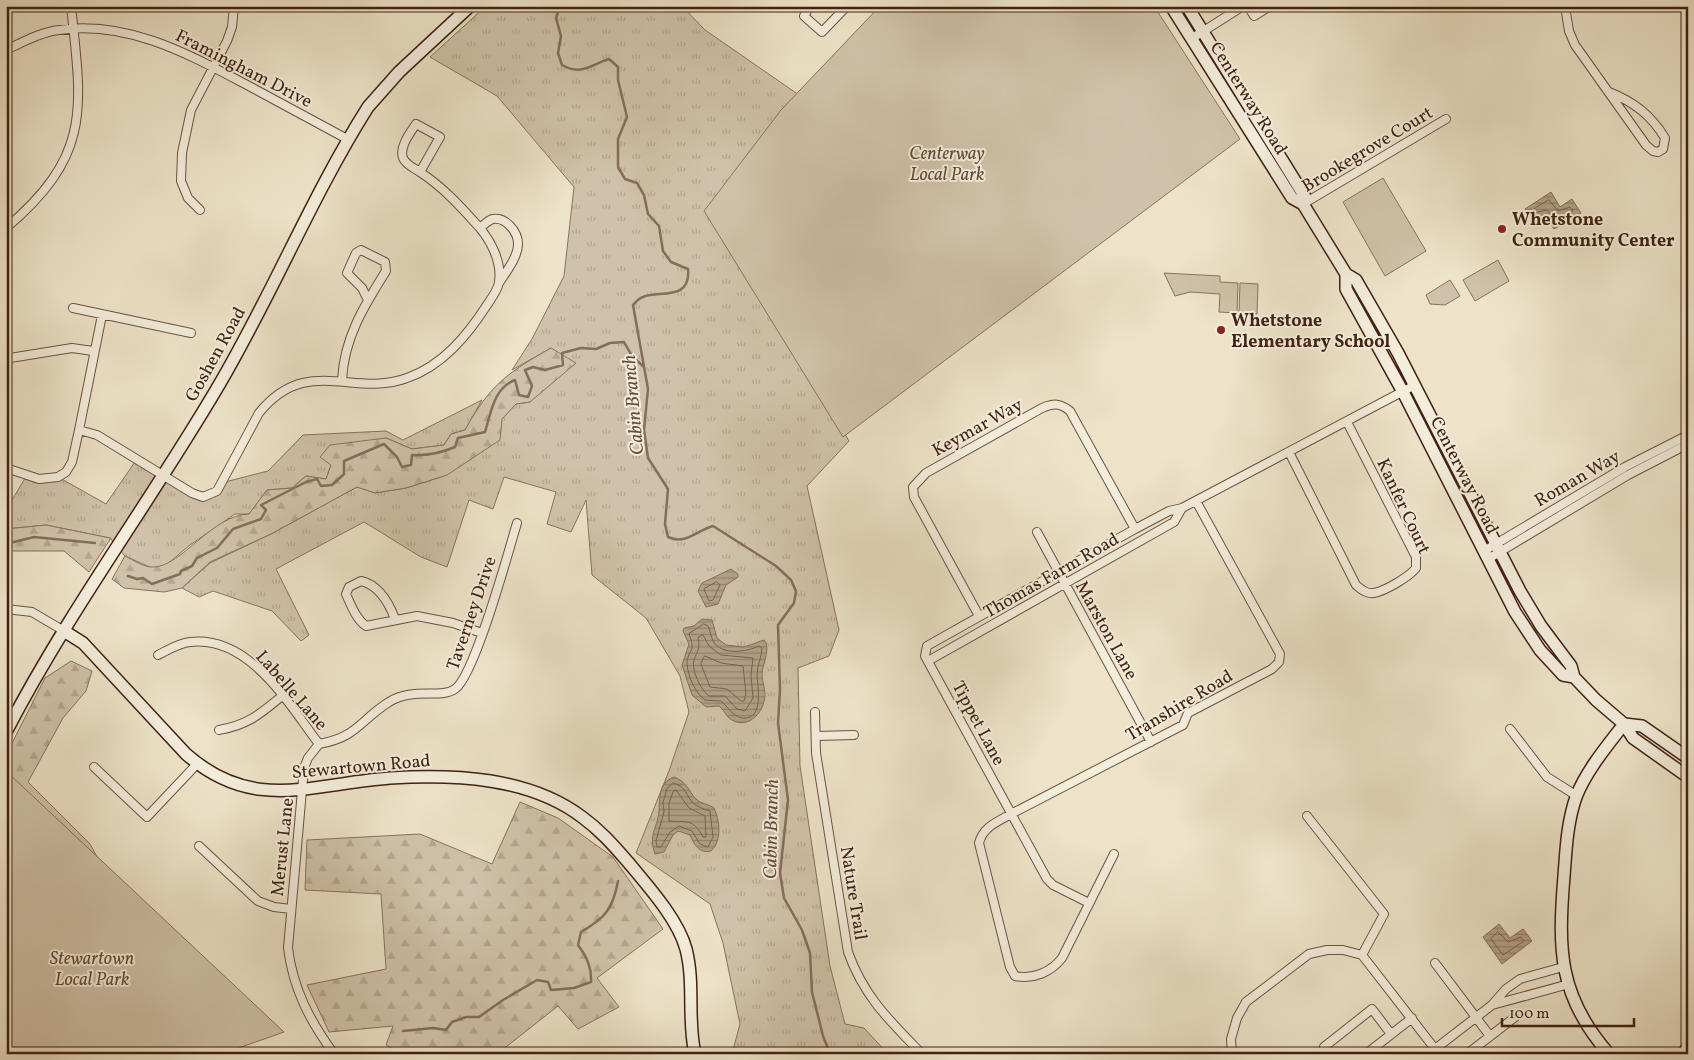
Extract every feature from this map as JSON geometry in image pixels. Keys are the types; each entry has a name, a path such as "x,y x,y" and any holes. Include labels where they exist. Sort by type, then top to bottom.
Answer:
{"street":[{"path":"6,228 56,176 74,140 79,103 71,6"},
{"path":"200,210 188,198 181,181 182,153 191,110 227,41 232,26 234,6"},
{"name":"Goshen Road","path":"6,732 30,685 164,476 239,350 349,140 376,96 470,6"},
{"path":"810,6 804,16 822,32 848,6"},
{"name":"Centerway Road","path":"1171,6 1292,198 1303,204 1346,274 1356,280 1415,385 1498,548 1541,626 1571,666 1574,677 1596,700 1624,724 1633,738 1688,777"},
{"name":"Centerway Road","path":"1187,6 1305,197 1303,204"},
{"path":"1192,39 1243,6"},
{"path":"1248,6 1254,16 1270,6"},
{"path":"1565,6 1571,38 1646,145 1653,151 1658,152 1663,148 1666,138 1647,113 1629,100 1609,92"},
{"name":"Framingham Drive","path":"6,50 39,35 59,30 104,29 142,36 177,49 213,67 349,140"},
{"name":"Brookegrove Court","path":"1303,204 1446,119"},
{"path":"420,172 440,137 416,124 402,149 403,158 408,164 452,198 480,228 495,251 499,283"},
{"path":"80,430 97,434 192,493 203,497 210,495 217,491 259,413 267,403 298,384 342,380 370,384 387,384 407,379 448,354 478,319 516,254 518,243 515,232 508,224 499,219 491,219 480,228"},
{"path":"342,380 343,359 348,338 386,266 385,262 361,250 356,253 346,273 362,288 368,300"},
{"name":"Centerway Road","path":"1346,274 1346,289 1402,392 1515,612 1540,650 1563,675 1574,677"},
{"path":"73,308 191,334"},
{"path":"6,468 39,479 58,477 66,472 72,462 80,430 93,352 102,315"},
{"path":"10,358 72,348 93,352"},
{"name":"Thomas Farm Road","path":"927,646 1168,511 1182,508 1196,501 1415,385"},
{"name":"Keymar Way","path":"979,616 914,497 914,488 926,473 1042,408 1052,404 1062,404 1070,412 1135,529"},
{"name":"Kanfer Court","path":"1289,452 1356,585 1364,592 1374,593 1410,576 1416,568 1416,558 1347,422"},
{"name":"Roman Way","path":"1498,548 1625,467 1688,435"},
{"name":"Roman Way","path":"1486,555 1628,475 1688,444"},
{"name":"Transhire Road","path":"1114,854 1062,958 1053,969 1024,978 1015,976 1010,967 979,843 981,834 988,827 1011,814 1183,725 1188,713 1272,669 1278,662 1280,654 1196,501"},
{"name":"Thomas Farm Road","path":"928,661 1065,586 1174,522 1182,508"},
{"name":"Taverney Drive","path":"319,744 337,741 349,735 390,702 402,696 416,693 443,694 456,689 470,670 517,523"},
{"name":"Marston Lane","path":"1037,532 1151,742"},
{"path":"396,619 376,588 361,581 349,587 346,594 362,623 373,626 396,619 417,616 453,623 482,633"},
{"path":"6,609 32,612 64,631"},
{"name":"Stewartown Road","path":"64,631 83,643 196,764 226,782 251,789 275,791 390,778 445,777 483,780 516,786 543,795 581,816 605,835 635,871 678,930 686,949 691,984 690,1034 695,1054"},
{"name":"Labelle Lane","path":"158,654 191,642 227,646 251,661 282,696 319,744"},
{"name":"Tippet Lane","path":"927,646 925,656 1011,814"},
{"path":"219,730 236,727 255,719 282,696"},
{"name":"Nature Trail","path":"815,712 816,754 848,952 856,974 866,992 881,1011 922,1054"},
{"path":"1609,1054 1577,1008 1563,967 1560,928 1568,828 1577,796 1602,754 1624,724"},
{"name":"Centerway Road","path":"1624,724 1642,726 1688,758"},
{"path":"1510,729 1547,776 1577,796"},
{"path":"816,736 854,735"},
{"path":"303,789 304,768 314,749 319,744"},
{"path":"94,767 146,817 196,764"},
{"name":"Merust Lane","path":"303,789 290,909 288,948 291,971 301,1003 334,1054"},
{"path":"1011,814 1047,879 1053,885 1089,903"},
{"path":"1307,816 1384,914 1362,955"},
{"name":"Merust Lane","path":"199,846 258,901 274,907 290,909"},
{"path":"1232,1054 1231,1038 1237,1018 1246,1002 1310,954 1327,950 1343,950 1362,955 1412,1018 1433,1051 1492,1005 1506,989 1520,980 1563,967"},
{"path":"1435,964 1490,1036"},
{"path":"1492,1005 1569,984"},
{"path":"1328,1054 1324,1048 1372,1010 1391,1034"},
{"path":"1467,1054 1519,1014"},
{"path":"1366,1054 1412,1018"},
{"path":"1683,1054 1688,1047"}],"green space":[{"path":"486,6 682,6 705,30 812,104 721,227 849,441 807,486 839,630 829,656 798,668 800,766 830,966 845,1024 864,1028 888,1054 732,1054 740,1024 723,943 710,904 636,853 669,771 689,712 680,676 646,618 592,575 586,500 571,532 547,524 556,492 504,477 493,509 469,500 447,567 421,557 364,522 276,569 309,635 301,641 272,611 213,591 199,597 182,588 210,563 271,534 357,487 375,493 406,488 447,475 516,404 530,402 551,348 512,370 532,339 564,276 574,187 497,96 430,57"},
{"name":"Centerway Local Park","path":"880,6 1154,6 1240,139 843,437 704,211 781,110"},
{"path":"1383,178 1426,251 1385,276 1343,202"},
{"path":"1498,260 1509,281 1475,301 1463,280"},
{"path":"1164,273 1220,276 1220,282 1238,283 1237,313 1219,312 1220,294 1190,292 1175,296"},
{"path":"1450,280 1460,296 1445,305 1430,304 1426,295"},
{"path":"1240,283 1258,284 1257,314 1239,313"},
{"path":"551,348 576,363 530,402 516,404 502,419 500,440 447,475 406,488 375,493 357,487 271,534 210,562 182,588 164,592 124,588 112,579 125,556 147,566 154,567 165,564 222,523 235,517 249,514 267,490 292,488 306,476 326,479 331,465 320,457 330,445 386,438 412,449 444,445 451,434 465,430 483,402 501,382 511,373"},
{"path":"482,400 465,430 451,434 444,445 412,449 386,438 331,465 326,479 306,476 292,488 267,490 249,514 235,514 190,545 166,565 152,568 125,556 110,538 46,525 6,529 6,510 27,475 58,477 106,504 137,459 203,497 221,483 268,471 303,435 386,431 403,440"},
{"path":"46,525 111,538 89,572 64,551 6,551 6,529"},
{"path":"71,661 92,671 86,691 63,718 28,782 90,844 103,868 6,812 6,755 45,678"},
{"name":"Stewartown Local Park","path":"6,771 284,1032 227,1052 228,1054 6,1054"},
{"path":"520,802 558,818 613,857 663,929 597,978 619,1007 578,1029 558,1006 497,1054 403,1054 386,1045 393,1026 329,1032 307,985 386,969 381,894 305,890 307,840 420,834 492,864"}],"water":[{"path":"1551,192 1560,207 1572,199 1581,213 1554,229 1545,215 1533,221 1525,209"},
{"path":"731,569 738,574 738,577 726,585 718,604 706,607 698,591 702,583"},
{"path":"702,619 712,620 717,638 726,645 744,647 764,640 766,643 767,647 762,674 765,698 756,717 751,720 740,723 735,721 729,718 719,706 706,707 692,695 682,665 689,644 683,631 684,628 694,626"},
{"path":"674,777 685,784 698,801 714,808 718,819 719,831 715,847 711,851 700,850 690,835 678,831 673,835 664,852 655,854 652,842 658,817 661,791 665,783"},
{"path":"1499,924 1510,938 1523,929 1532,941 1502,964 1483,937"}],"waterway":[{"name":"Cabin Branch","path":"560,6 556,18 561,36 558,53 562,65 575,70 581,70 609,59 618,67 618,80 627,117 618,139 618,167 625,179 637,183 644,195 648,214 659,226 663,251 671,262 688,269 688,279 679,291 649,295 639,299 633,305 648,389 644,430 648,458 668,489 665,524 668,537 674,539 686,538 713,526 776,566 791,580 796,591 794,603 778,625 780,689 778,723 788,800 780,873 784,898 802,930 810,953 812,992 823,1036 830,1054"},
{"path":"128,576 137,579 143,578 152,584 180,574 181,571 192,566 197,558 217,548 233,529 261,519 266,510 261,505 306,482 317,479 321,486 332,485 344,474 344,461 384,444 397,457 402,467 411,465 412,455 445,451 455,447 458,438 485,432 494,402 502,389 515,380 519,395 528,397 532,386 525,370 533,367 545,370 563,365 562,353 581,348 596,349 610,343 624,342 632,356 644,367"},
{"path":"6,544 34,537 95,543"},
{"path":"403,1031 433,1028 446,1030 452,1022 466,1017 479,1017 537,980 548,982 551,990 574,988 591,982 591,971 588,962 578,945 581,932 607,912 618,881"},
{"path":"289,1054 294,1051 297,1054"},
{"path":"237,1054 260,1054"}],"place":[{"name":"Whetstone Community Center","path":"1502,229"},
{"name":"Whetstone Elementary School","path":"1221,330"}]}
